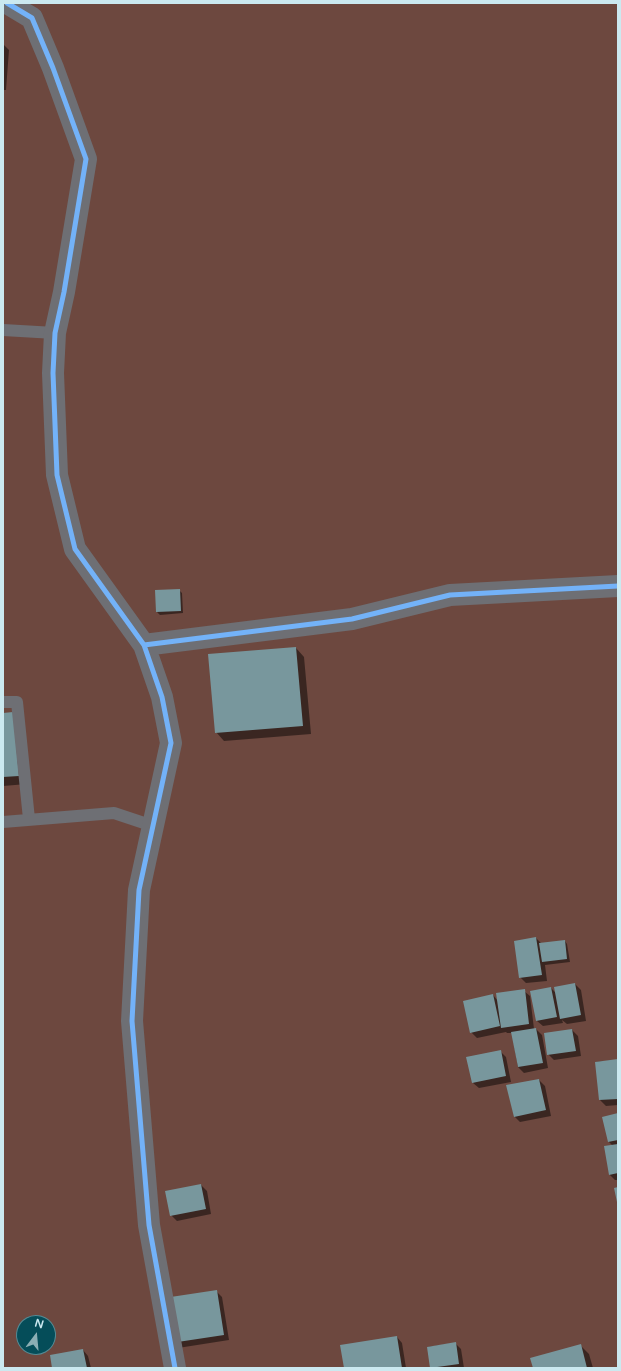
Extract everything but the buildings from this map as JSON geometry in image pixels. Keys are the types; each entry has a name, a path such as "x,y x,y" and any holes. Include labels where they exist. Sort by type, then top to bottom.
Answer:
{"street":[{"path":"7,3 32,18 53,68 86,159 64,292 55,333 53,373 57,475 75,549 144,645 162,697 171,743 139,890 132,1021 149,1225 175,1368"},
{"path":"144,645 352,619 450,596 618,586"}],"lane":[{"path":"3,330 55,333"},
{"path":"3,702 17,702 29,819"},
{"path":"3,822 114,813 153,826"}],"shaded area":[{"path":"3,3 618,3 618,1368 3,1368"}],"cycle path":[{"path":"7,3 32,18 53,68 86,159 64,292 55,333 53,373 57,475 75,549 144,645 162,697 171,743 139,890 132,1021 149,1225 175,1368"},
{"path":"144,645 352,619 450,595 618,586"}]}
